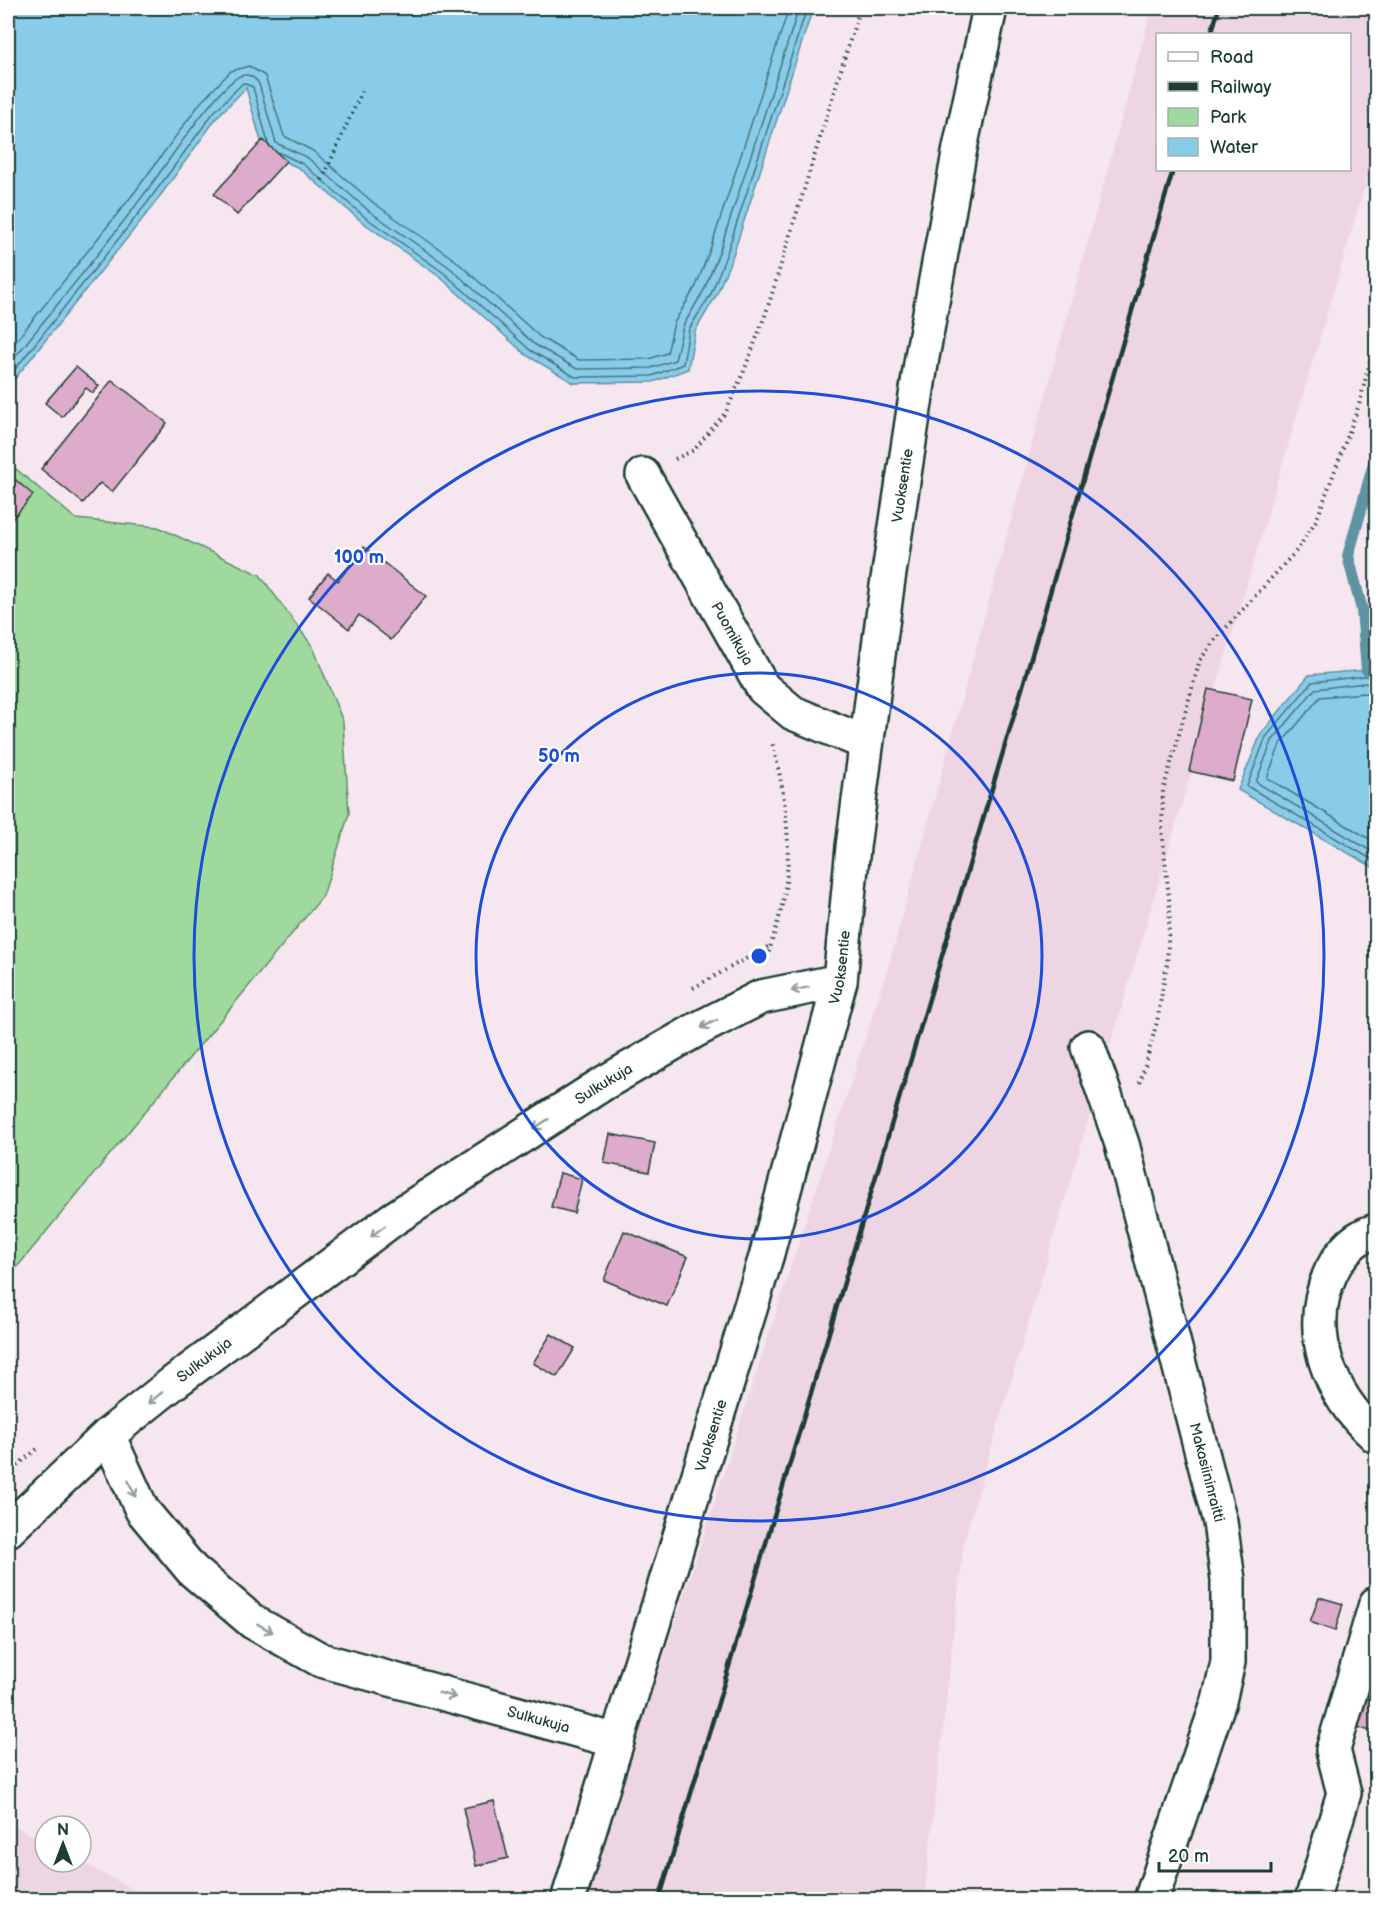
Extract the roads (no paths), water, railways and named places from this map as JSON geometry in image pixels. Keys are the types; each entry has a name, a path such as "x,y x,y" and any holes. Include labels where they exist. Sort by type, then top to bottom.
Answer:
{"street":[{"name":"Vuoksentie","path":"568,1899 766,1257 840,981 886,586 922,357 960,148 990,8"},
{"name":"Puomikuja","path":"643,475 763,688 793,713 866,743"},
{"name":"Sulkukuja","path":"617,1741 321,1660 252,1622 192,1570 142,1510 108,1435 173,1383 393,1219 604,1083 761,997 840,981"},
{"name":"Makasiininraitti","path":"1088,1047 1131,1178 1220,1522 1228,1580 1228,1662 1219,1701 1151,1899"},
{"path":"1377,1231 1362,1234 1338,1257 1323,1290 1318,1329 1327,1368 1346,1406 1377,1436"},
{"path":"8,1530 108,1435"},
{"path":"1312,1899 1344,1793 1333,1750 1377,1604"}],"water":[{"path":"8,8 813,8 733,255 716,296 695,331 688,369 653,382 574,383 526,355 441,278 361,221 299,168 264,152 246,88 218,116 152,207 8,387"},
{"path":"1367,670 1376,673 1376,869 1238,790 1261,734 1309,675"}],"waterway":[{"path":"1367,670 1362,610 1348,556 1376,456"}],"railway":[{"path":"1211,33 1219,8"},
{"path":"659,1900 1024,682 1173,171"}]}
